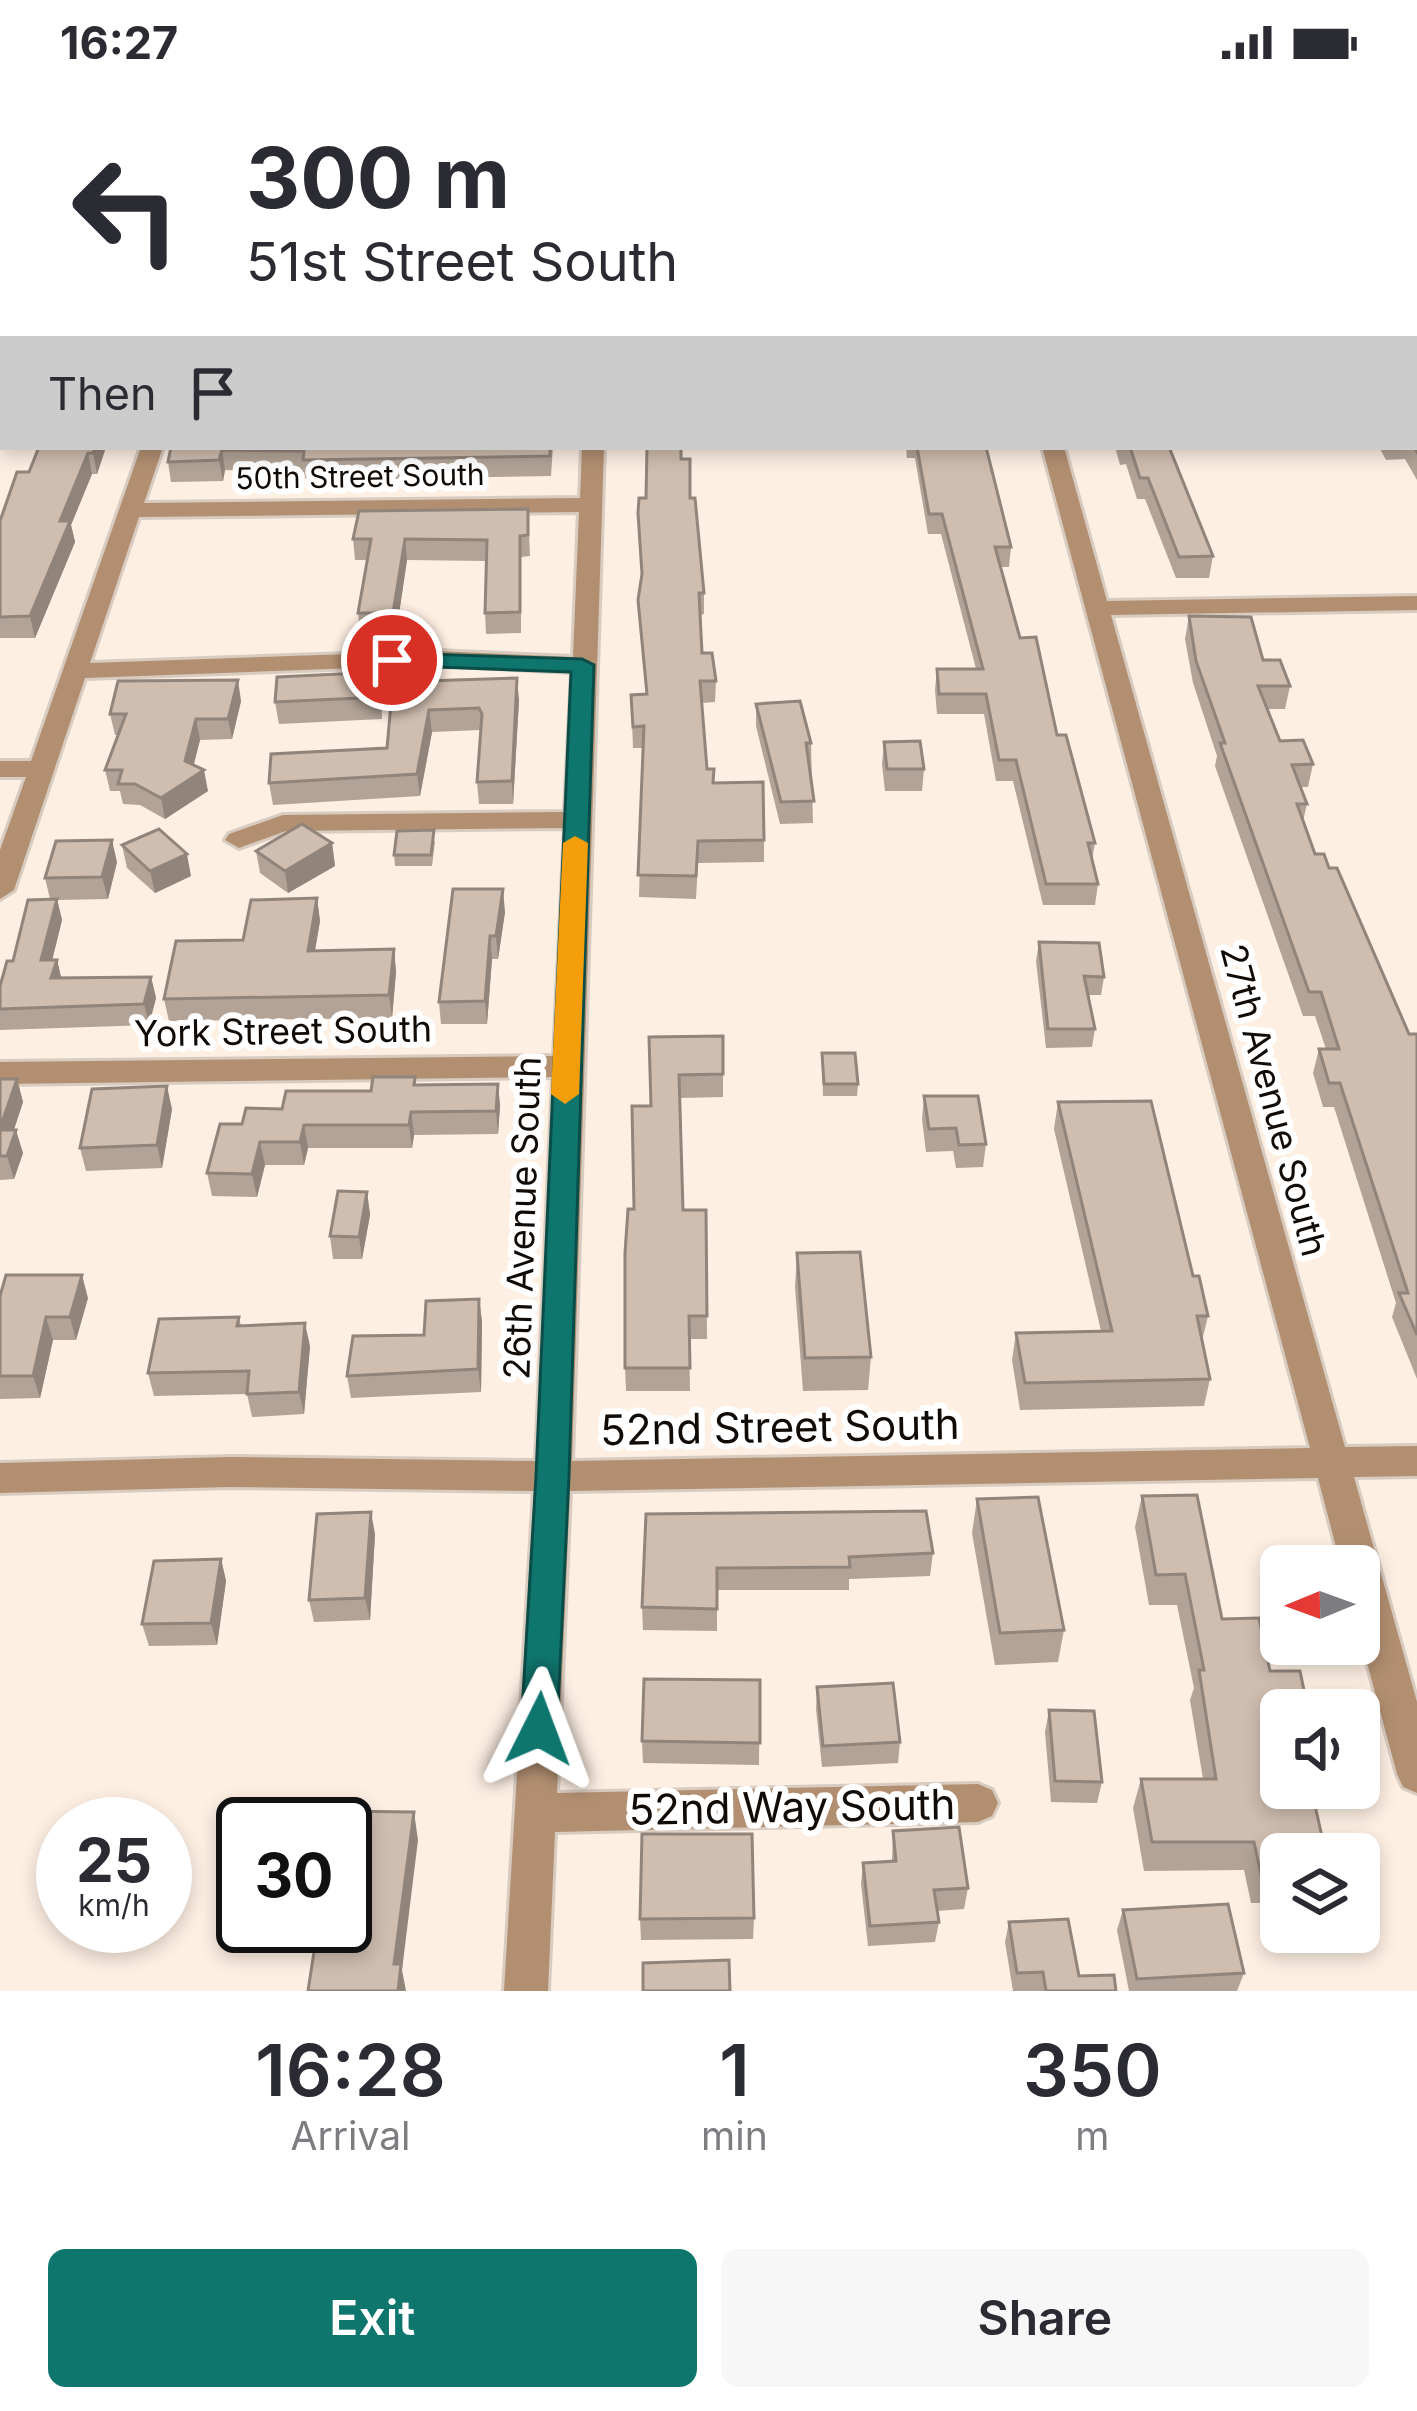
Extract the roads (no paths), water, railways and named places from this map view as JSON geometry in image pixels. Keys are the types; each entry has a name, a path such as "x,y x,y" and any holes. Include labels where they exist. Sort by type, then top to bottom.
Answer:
{"street":[{"path":"0,890 151,450"},
{"name":"26th Avenue South","path":"526,1991 553,1476 593,450"},
{"name":"27th Avenue South","path":"1054,450 1417,1774"},
{"name":"50th Street South","path":"130,510 591,505"},
{"path":"1099,608 1417,603"},
{"path":"75,671 437,658 582,665"},
{"path":"0,769 41,769"},
{"path":"239,840 284,823 576,820"},
{"name":"York Street South","path":"0,1073 566,1066"},
{"name":"52nd Street South","path":"0,1478 229,1472 553,1476 1417,1461"},
{"name":"52nd Way South","path":"534,1813 978,1803"}]}
